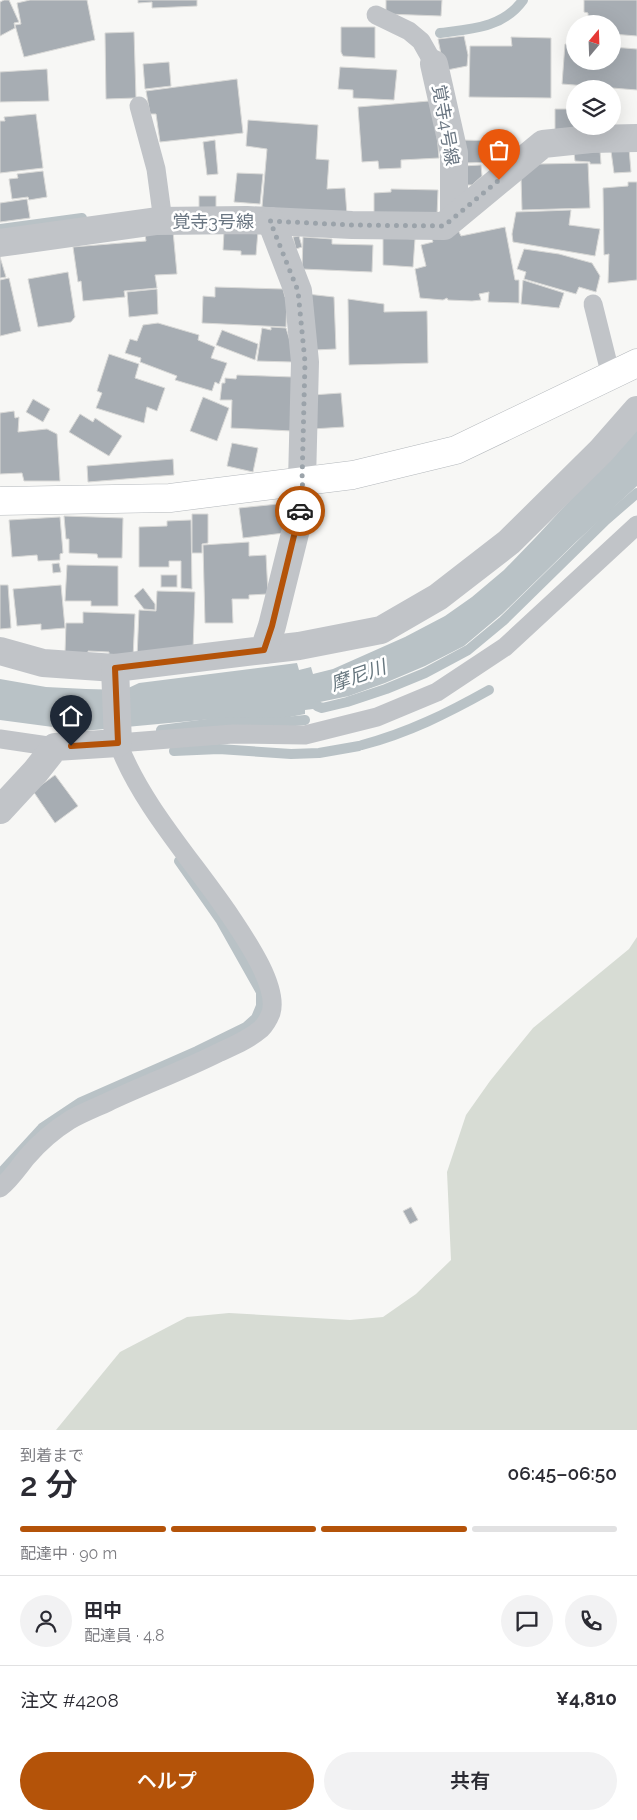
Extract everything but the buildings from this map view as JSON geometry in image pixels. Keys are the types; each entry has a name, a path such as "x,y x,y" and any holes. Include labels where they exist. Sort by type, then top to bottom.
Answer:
{"main road":[{"path":"0,501 170,498 353,475 456,450 637,364"}],"street":[{"name":"覚寺4号線","path":"434,64 454,152 454,217"},
{"name":"覚寺3号線","path":"0,243 163,221 270,221 352,225 444,226 543,144 591,139 637,138"},
{"path":"264,650 272,626 304,497 302,481 305,362 298,291 270,221"},
{"path":"0,651 43,663 116,676 264,650 299,646 381,630 438,597 509,542 601,451 637,410"},
{"path":"0,810 55,747 118,739 116,676"}],"lane":[{"path":"376,15 409,31 421,41 434,64"},
{"path":"140,106 156,169 163,221"},
{"path":"593,304 611,376"},
{"path":"0,1188 8,1182 42,1140 65,1124 126,1094 246,1040 263,1027 271,1013 272,1001 267,982 243,935 212,889 155,812 125,762 118,739 233,734 305,735 377,717 428,696 437,692 505,646 637,525"},
{"path":"0,739 55,747"}],"shaded area":[{"path":"637,937 637,1430 56,1430 120,1352 187,1317 229,1313 350,1320 383,1317 416,1294 451,1260 447,1172 466,1115 490,1081 533,1028 629,949"}],"water":[{"name":"摩尼川","path":"637,428 637,486 502,614 464,646 425,666 349,696 320,702 321,708 305,710 305,714 280,719 223,718 83,731 0,720 0,679 46,687 124,690 139,683 297,663 299,670 311,667 313,674 333,669 405,637 445,616 472,597 504,570"}],"waterway":[{"path":"440,33 486,26 506,16 523,0"},
{"path":"0,229 82,218"},
{"path":"317,706 322,708 347,702 386,689 425,673 468,650 503,621 606,520 637,493"},
{"path":"362,745 395,735 427,722 489,690"},
{"path":"161,730 223,722 276,723 305,720"},
{"path":"174,751 219,749 291,754 319,753 359,746"},
{"path":"0,1174 42,1128 81,1102 197,1051 246,1027 256,1018 261,1006 261,992 221,921 179,861"}],"way so far":[{"path":"300,511 304,497 302,481 305,362 298,291 270,221 352,225 444,226 499,180"}],"route":[{"path":"71,746 118,743 115,668 264,650 272,626 300,511"}]}
